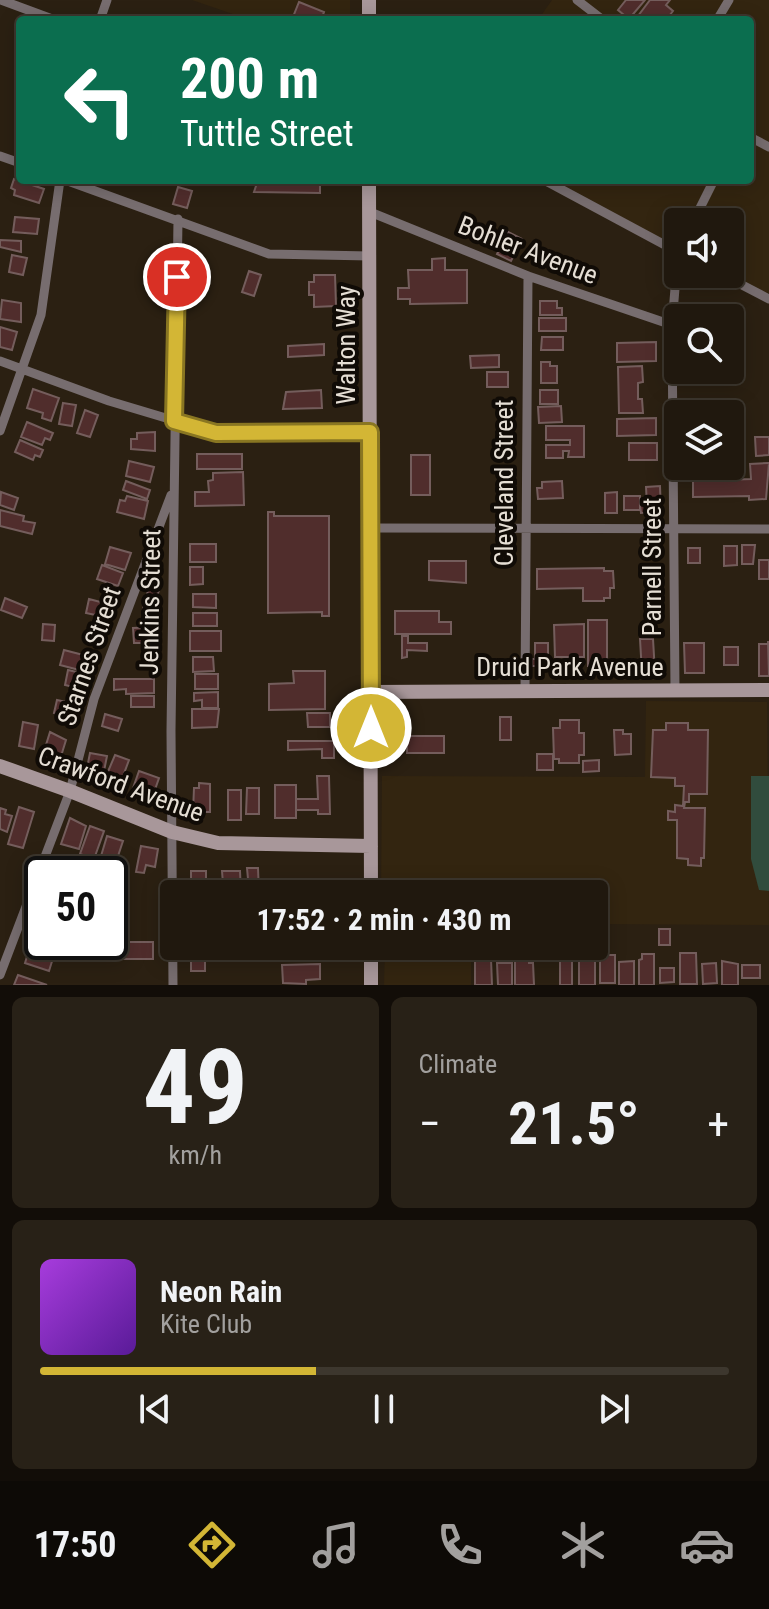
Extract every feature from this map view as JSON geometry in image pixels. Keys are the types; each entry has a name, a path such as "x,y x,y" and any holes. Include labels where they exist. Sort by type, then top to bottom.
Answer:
{"street":[{"path":"1,0 44,16"},
{"path":"577,0 598,16"},
{"path":"0,431 41,315 61,184"},
{"path":"74,184 269,254 370,256"},
{"name":"Walton Way","path":"369,184 371,880"},
{"path":"551,184 664,244"},
{"path":"700,208 712,184"},
{"name":"Bohler Avenue","path":"370,212 528,276 664,322"},
{"name":"Jenkins Street","path":"173,985 171,731 178,219"},
{"name":"Cleveland Street","path":"525,691 528,276"},
{"path":"744,286 769,299"},
{"path":"0,361 216,433 370,432"},
{"name":"Parnell Street","path":"673,384 675,690"},
{"name":"Starnes Street","path":"0,975 70,791 94,699 174,489"},
{"path":"370,528 769,529"},
{"name":"Druid Park Avenue","path":"371,692 769,690"},
{"name":"Crawford Avenue","path":"0,766 172,832 218,843 371,846"},
{"path":"371,960 371,985"}],"shaded area":[{"path":"192,0 350,0 350,16 238,16"},
{"path":"552,0 769,0 769,294 744,281 744,208 664,208 664,240 561,184 754,184 754,16 541,16"},
{"path":"646,701 767,702 769,925 608,924 608,880 381,880 382,776 645,777"},
{"path":"385,960 471,960 471,985 384,985"}],"green space":[{"path":"751,776 769,776 769,891 759,890 751,859"}],"building":[{"path":"626,0 645,0 632,16 625,16 618,10"},
{"path":"650,0 670,0 666,5 673,11 669,16 638,16"},
{"path":"299,2 324,12 322,16 293,16"},
{"path":"14,179 16,184 44,189 39,203 14,195 15,190 11,188"},
{"path":"257,184 320,184 320,193 254,192"},
{"path":"178,187 192,191 187,208 173,204"},
{"path":"15,217 39,219 37,234 13,232"},
{"path":"508,232 522,239 511,261 497,254"},
{"path":"0,240 21,241 21,252 0,247"},
{"path":"12,255 27,258 23,275 9,272"},
{"path":"445,258 445,270 467,270 467,303 410,304 410,299 398,299 398,288 409,288 408,270 432,270 432,259"},
{"path":"249,271 261,275 254,296 242,292"},
{"path":"314,275 335,275 336,306 314,307 314,295 309,295 309,282 314,282"},
{"path":"2,300 21,303 21,322 0,319"},
{"path":"540,301 557,301 562,315 540,315"},
{"path":"539,318 566,318 566,331 539,331"},
{"path":"0,327 17,332 12,350 0,347"},
{"path":"542,337 563,337 563,350 541,350"},
{"path":"656,342 656,361 617,362 617,343"},
{"path":"324,344 324,355 288,357 288,346"},
{"path":"499,355 499,367 471,368 470,356"},
{"path":"541,362 557,366 557,383 541,383"},
{"path":"642,366 643,382 638,383 638,399 642,399 643,413 619,413 618,367"},
{"path":"487,372 508,372 508,387 487,387"},
{"path":"33,389 59,398 51,421 42,418 43,413 27,408"},
{"path":"321,390 322,408 283,409 286,392"},
{"path":"540,390 558,390 558,404 540,404"},
{"path":"63,403 76,405 72,426 59,424"},
{"path":"561,406 562,422 539,423 538,407"},
{"path":"85,410 98,415 90,437 77,433"},
{"path":"656,418 656,435 617,436 617,419"},
{"path":"27,422 53,433 50,440 45,438 42,445 21,437"},
{"path":"546,426 584,426 584,457 568,457 569,451 563,451 563,458 546,458 546,445 570,445 570,440 546,440"},
{"path":"155,432 155,451 131,449 131,439 137,439 137,433"},
{"path":"755,437 769,437 769,455 756,456"},
{"path":"20,440 43,450 40,457 35,455 33,460 15,452"},
{"path":"629,443 657,443 657,460 629,460"},
{"path":"197,454 242,454 242,469 197,469"},
{"path":"411,455 430,455 430,495 411,495"},
{"path":"129,461 154,467 150,482 126,476"},
{"path":"769,463 766,499 749,500 749,496 693,497 693,481 751,479 750,464"},
{"path":"243,472 244,505 195,506 195,492 209,492 208,481 213,480 213,473"},
{"path":"126,481 150,490 147,499 123,490"},
{"path":"562,481 563,498 538,499 537,488 542,488 542,482"},
{"path":"660,486 661,515 641,513 640,505 647,505 646,487"},
{"path":"1,492 18,498 14,510 0,505"},
{"path":"617,492 617,513 605,513 605,493"},
{"path":"127,496 148,501 144,519 117,512 120,500 125,501"},
{"path":"624,496 640,496 640,510 624,510"},
{"path":"0,510 24,516 23,521 35,523 32,534 0,526"},
{"path":"268,512 274,512 274,516 329,516 329,616 322,616 322,612 268,613"},
{"path":"190,544 216,544 216,562 190,562"},
{"path":"742,545 755,545 753,564 742,564"},
{"path":"724,546 737,546 737,565 724,566"},
{"path":"110,547 131,553 125,570 105,564"},
{"path":"688,548 700,548 700,563 688,563"},
{"path":"759,560 769,560 769,579 759,579"},
{"path":"429,561 466,561 466,583 429,580"},
{"path":"102,565 123,573 118,586 97,579"},
{"path":"190,567 203,567 203,584 190,585"},
{"path":"604,568 604,571 613,571 614,588 610,588 610,598 604,598 604,601 583,601 583,588 537,589 537,569"},
{"path":"149,587 159,590 156,613 143,609"},
{"path":"193,594 216,594 216,608 193,607"},
{"path":"5,598 27,607 22,618 1,610"},
{"path":"89,599 108,604 105,617 86,613"},
{"path":"395,611 439,611 439,622 451,622 451,634 395,634"},
{"path":"193,613 217,613 217,626 193,626"},
{"path":"588,620 607,620 607,666 588,666"},
{"path":"43,624 55,625 54,641 42,640"},
{"path":"584,624 584,657 555,657 554,625"},
{"path":"155,627 155,643 134,643 133,628"},
{"path":"190,631 221,631 221,651 190,651"},
{"path":"402,636 408,636 408,643 427,643 427,651 407,650 407,657 402,658"},
{"path":"640,639 653,639 655,673 642,673"},
{"path":"768,641 769,676 759,676 759,644 768,644"},
{"path":"535,643 548,643 548,666 532,666"},
{"path":"684,643 704,643 704,673 685,673"},
{"path":"724,647 738,647 738,665 724,665"},
{"path":"64,650 91,657 87,672 60,665"},
{"path":"193,657 213,657 214,671 193,672"},
{"path":"68,670 85,674 82,689 65,685"},
{"path":"293,671 325,671 325,709 269,710 269,684 294,683"},
{"path":"195,674 218,674 218,689 195,689"},
{"path":"114,679 154,679 154,693 126,694 126,689 114,690"},
{"path":"218,692 218,708 202,708 202,700 194,701 194,693"},
{"path":"131,696 154,696 154,707 131,707"},
{"path":"57,700 76,704 73,717 54,713"},
{"path":"192,709 219,709 217,727 192,728"},
{"path":"307,713 330,713 330,727 308,727"},
{"path":"105,714 122,719 118,731 102,726"},
{"path":"500,717 511,717 511,740 500,740"},
{"path":"560,720 579,720 579,733 584,733 584,755 579,755 579,763 559,763 559,759 554,759 553,728 560,728"},
{"path":"23,722 38,725 34,749 19,746"},
{"path":"666,723 688,723 688,730 708,730 707,794 689,794 689,802 685,802 684,808 705,808 704,858 701,858 701,866 688,865 688,859 677,858 677,820 668,820 668,811 675,812 675,805 683,806 684,786 675,786 675,778 651,777 653,730 666,730"},
{"path":"614,730 631,734 631,754 615,755"},
{"path":"50,732 66,740 58,766 41,761"},
{"path":"407,736 444,736 444,753 407,753"},
{"path":"288,741 334,741 334,758 322,758 322,749 288,750"},
{"path":"90,753 107,756 102,781 85,778"},
{"path":"537,754 553,754 553,770 537,770"},
{"path":"115,755 129,760 119,787 104,781"},
{"path":"599,760 599,771 583,772 583,761"},
{"path":"139,771 159,778 151,801 131,794"},
{"path":"317,776 329,776 330,814 318,814 318,810 296,810 296,799 318,799"},
{"path":"199,783 210,784 210,812 193,812 194,788 199,788"},
{"path":"275,785 296,785 296,818 275,818"},
{"path":"247,788 259,788 259,814 246,814"},
{"path":"228,790 241,790 241,820 228,820"},
{"path":"19,807 34,812 23,848 8,844"},
{"path":"0,808 12,816 7,832 0,829"},
{"path":"70,818 86,826 79,849 61,844"},
{"path":"90,826 104,831 95,856 80,854"},
{"path":"107,836 123,841 118,856 101,856"},
{"path":"141,846 158,849 155,867 146,865 144,873 136,872"},
{"path":"247,868 258,868 258,880 242,880 248,879"},
{"path":"191,871 206,871 206,880 191,880"},
{"path":"222,871 240,871 240,880 223,880"},
{"path":"659,929 670,929 670,945 659,945"},
{"path":"128,942 153,942 153,959 128,959"},
{"path":"680,953 696,953 697,984 680,984"},
{"path":"642,954 654,954 654,985 639,985 639,960"},
{"path":"608,955 615,955 615,983 600,983 600,960 608,960"},
{"path":"26,960 52,960 49,971 25,963"},
{"path":"191,960 205,960 205,971 191,971"},
{"path":"475,960 491,960 492,985 475,985"},
{"path":"515,960 529,960 533,963 534,985 515,985"},
{"path":"579,960 595,960 595,985 579,985"},
{"path":"560,961 572,961 572,985 560,985"},
{"path":"634,961 634,985 619,985 619,962"},
{"path":"722,961 738,964 738,985 722,985"},
{"path":"497,963 512,963 512,985 498,985"},
{"path":"716,963 717,983 703,984 702,964"},
{"path":"320,964 320,979 306,980 306,984 283,983 282,965"},
{"path":"742,965 760,965 760,978 742,978"},
{"path":"660,968 674,968 674,982 660,983"},
{"path":"18,975 47,985 14,985"}],"route":[{"path":"177,277 174,421 216,433 370,432 371,728"}]}
